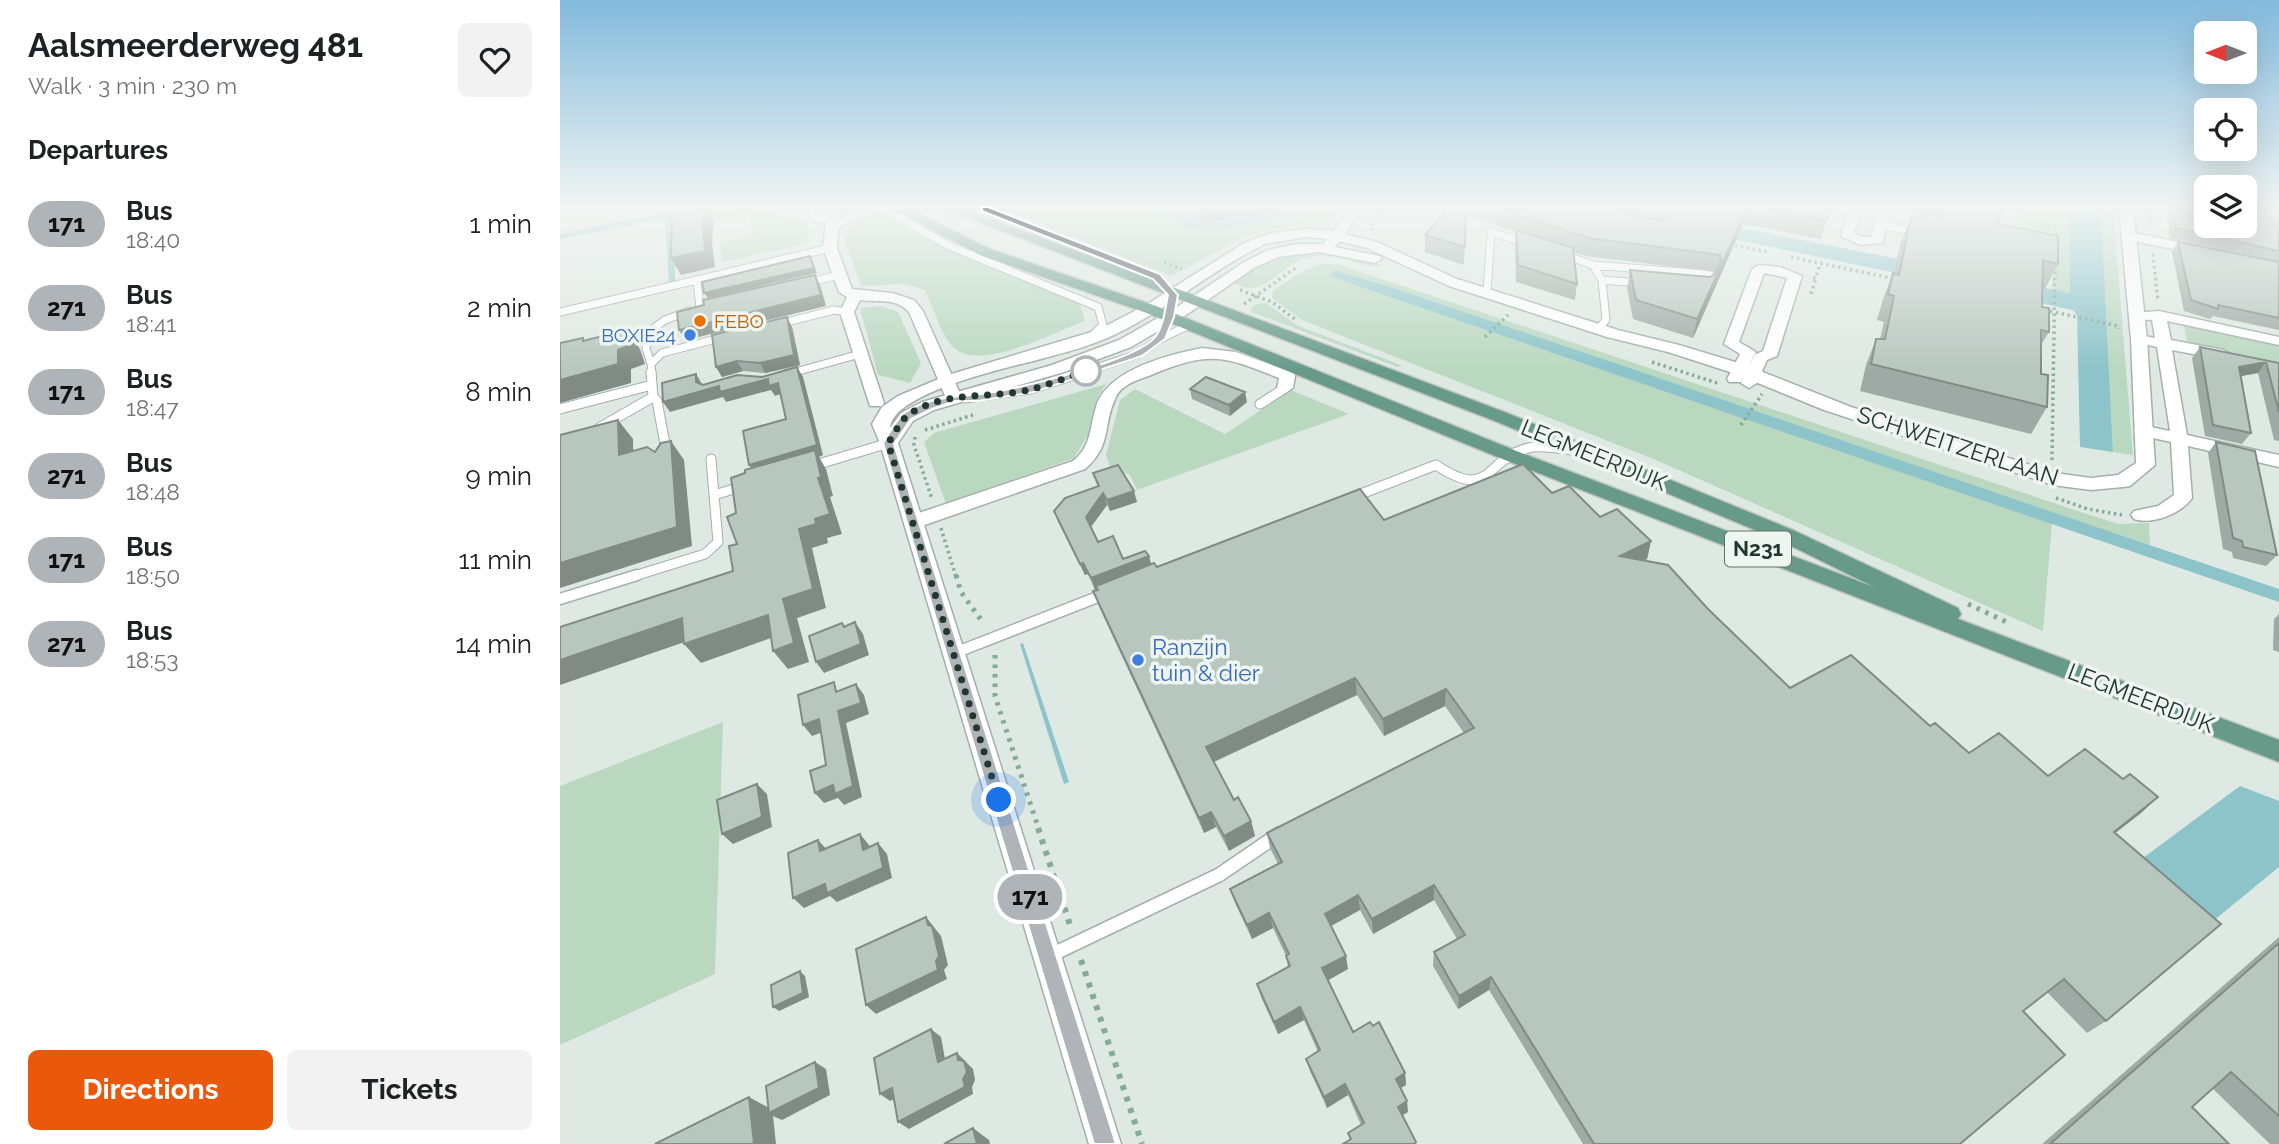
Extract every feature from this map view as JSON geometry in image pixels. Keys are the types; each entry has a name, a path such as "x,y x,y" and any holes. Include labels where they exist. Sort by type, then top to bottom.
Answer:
{"main road":[{"name":"LEGMEERDIJK","path":"1015,262 1150,309 1512,456 2279,751"},
{"name":"LEGMEERDIJK","path":"1089,262 1501,417 1788,536 1918,596 2004,644"}],"street":[{"path":"835,262 846,292 855,296 902,298 909,302 916,311 951,390 907,416 888,443 925,518 953,654 1105,1144"},
{"name":"SCHWEITZERLAAN","path":"951,390 1119,327 1222,262"},
{"name":"SCHWEITZERLAAN","path":"951,390 1100,354 1129,341 1194,303 1252,262"},
{"name":"SCHWEITZERLAAN","path":"1395,262 1606,332 1665,356 1844,410 2053,479 2091,484 2123,481 2146,465 2139,339 2131,262"},
{"path":"1759,269 1795,276 1769,356 1755,354 1731,344 1759,269"},
{"path":"855,296 847,312 876,403"},
{"path":"2137,316 2160,316 2279,341"},
{"path":"2140,515 2163,511 2183,498 2179,438 2160,316"},
{"path":"2139,339 2239,358"},
{"path":"925,518 1079,465 1090,458 1100,438 1105,403 1110,391 1123,381 1180,356 1203,350 1230,353 1287,376 1285,388"},
{"path":"1747,381 1755,354"},
{"path":"2145,432 2279,461"}],"lane":[{"path":"560,312 770,262"},
{"path":"989,262 1098,307 1103,325 1088,340"},
{"name":"LEGMEERDIJK","path":"1122,262 1157,276 1173,295"},
{"path":"1487,293 1489,262"},
{"path":"1585,262 1712,276 1705,289 1692,288"},
{"path":"1593,265 1602,280 1606,332"},
{"path":"801,284 839,275"},
{"path":"697,280 700,308"},
{"path":"1602,280 1654,285"},
{"path":"1160,339 1169,317 1173,295"},
{"path":"668,464 657,401 653,397 651,364 646,348 647,333 665,320 713,305"},
{"path":"770,326 834,310 847,312"},
{"path":"951,390 988,397 1030,390 1138,354 1160,339 1189,325"},
{"path":"651,364 662,353 732,335"},
{"path":"780,376 860,354"},
{"path":"560,409 652,385"},
{"path":"1261,404 1285,388"},
{"path":"585,433 653,397"},
{"path":"808,467 888,443"},
{"path":"1346,500 1436,466 1453,478 1475,481 1490,475 1512,456 1529,448 1580,450"},
{"path":"560,599 705,554 718,542 711,459"},
{"path":"714,495 754,483"},
{"path":"953,654 1118,589"},
{"path":"1048,956 1219,875 1266,840 1291,827"}],"path":[{"path":"1227,316 1288,272 1306,262"},
{"path":"1817,262 1898,279"},
{"path":"2053,479 2055,262"},
{"path":"2154,262 2160,316"},
{"path":"2042,309 2110,324"},
{"path":"1485,337 1508,314"},
{"path":"1741,425 1753,408 1747,381"},
{"path":"939,425 922,431 916,437 914,445 925,518 961,592 983,622 992,640 995,649 995,696 1142,1144"}],"green space":[{"path":"852,262 980,262 1079,302 1085,321 1016,348 978,355 963,353 947,340 925,290 905,284 861,286"},
{"path":"1137,262 1196,262 1171,276"},
{"path":"1265,262 1296,262 1261,286 1243,287 1233,282 1236,277"},
{"path":"1357,262 1373,262 1384,266 1375,266"},
{"path":"2056,262 2070,262 2070,293 2051,289"},
{"path":"2104,262 2117,262 2133,455 2113,452"},
{"path":"1322,264 1337,264 2090,515 2119,524 2149,523 2150,545 1333,270 1340,280 2052,523 2043,631 1656,460 1302,320 1272,298 1273,291 1301,272"},
{"path":"1266,303 1298,326 1401,365 1398,367 1251,312 1251,308 1256,304"},
{"path":"881,306 898,312 921,363 910,383 878,375 860,308"},
{"path":"2184,325 2279,344 2279,362 2187,343"},
{"path":"1106,384 1098,397 1088,435 1074,458 946,504 924,442 934,433"},
{"path":"1135,389 1225,434 1291,390 1349,414 1137,490 1130,475 1110,467 1106,455 1120,400"},
{"path":"723,722 715,974 560,1045 560,786"}],"water":[{"path":"668,262 674,262 675,281 669,282"},
{"path":"1845,262 1915,262 2070,293 2070,262 2104,262 2113,452 2080,447 2077,315 2073,310"},
{"path":"1333,270 1394,288 2279,589 2279,602 1340,280 1331,276"},
{"path":"1023,643 1069,782 1064,784 1020,644"},
{"path":"2240,786 2279,801 2279,867 2207,926 2135,864"}],"building":[{"path":"783,262 812,262 814,268 704,293 702,282"},
{"path":"1518,262 1575,262 1577,284 1518,265"},
{"path":"1720,262 1723,262 1697,319 1636,300 1630,270 1710,277 1715,274"},
{"path":"1902,262 2043,262 2042,307 2049,308 2049,332 2041,330 2041,374 2048,375 2047,407 1871,364 1876,339 1885,339 1894,296 1888,294 1893,273 1899,275"},
{"path":"2183,262 2279,262 2279,318 2218,305 2218,309 2191,300"},
{"path":"815,275 821,295 679,330 677,312 704,305 703,300"},
{"path":"787,317 794,355 760,363 737,361 716,367 712,335"},
{"path":"627,330 631,345 618,350 618,364 560,380 560,343 583,338 583,341"},
{"path":"2200,347 2279,363 2279,412 2266,362 2239,367 2251,433 2213,425"},
{"path":"797,367 817,445 749,465 743,431 786,419 778,383 769,386 768,379 720,392 719,386 663,402 662,383 696,374 696,382 703,385 737,375 762,377"},
{"path":"1206,377 1245,392 1229,405 1190,389"},
{"path":"618,420 619,455 647,447 655,452 661,443 671,441 677,527 560,563 560,435"},
{"path":"2216,442 2255,451 2277,555 2243,547 2242,541 2233,538"},
{"path":"815,450 821,477 818,478 830,514 815,519 816,524 799,529 813,589 783,599 794,643 773,651 768,615 684,644 682,618 560,660 560,627 733,571 729,546 737,544 727,517 736,513 731,478 745,473 745,470"},
{"path":"1523,464 1552,493 1569,486 1600,517 1617,509 1651,541 1620,556 1668,565 1708,609 1790,688 1851,655 1930,726 1935,723 1969,753 1999,733 2048,776 2085,749 2123,779 2130,774 2158,797 2114,832 2221,924 2106,1021 2064,979 2023,1011 2065,1055 1960,1144 1594,1144 1491,977 1459,996 1434,952 1465,935 1434,885 1372,919 1358,895 1325,914 1346,956 1322,968 1353,1032 1370,1022 1373,1026 1379,1022 1405,1073 1396,1079 1407,1101 1398,1107 1416,1142 1343,1144 1351,1139 1348,1133 1364,1123 1345,1084 1324,1097 1306,1059 1320,1050 1300,1007 1274,1022 1257,984 1290,966 1286,956 1289,954 1269,913 1247,925 1230,889 1282,862 1267,833 1474,728 1446,689 1383,719 1355,678 1206,747 1234,800 1238,797 1251,821 1224,836 1211,812 1199,818 1093,591 1098,590 1096,586 1154,563 1157,567 1360,489 1384,520"},
{"path":"1118,465 1134,491 1107,500 1103,493 1086,517 1098,542 1113,536 1123,559 1145,551 1149,556 1091,578 1083,563 1080,564 1054,511 1065,498 1099,486 1093,473"},
{"path":"855,622 861,644 816,662 809,636 842,623 844,627"},
{"path":"834,682 836,692 856,684 861,703 838,711 853,786 835,794 833,785 815,793 810,771 826,765 819,719 803,725 798,695"},
{"path":"757,784 762,817 722,834 717,800"},
{"path":"860,834 863,850 878,843 883,868 827,893 825,884 793,898 788,853 818,840 820,851"},
{"path":"926,917 928,925 932,926 939,956 936,961 938,970 866,1005 856,949"},
{"path":"2279,943 2279,1116 2231,1072 2192,1107 2229,1144 2050,1144"},
{"path":"800,971 803,993 773,1007 771,985"},
{"path":"931,1029 938,1062 957,1053 958,1060 964,1061 967,1072 963,1079 965,1087 898,1122 892,1088 880,1094 874,1058"},
{"path":"815,1062 819,1088 769,1113 766,1086"},
{"path":"749,1097 754,1144 655,1144"},
{"path":"973,1128 977,1144 944,1144"}],"bus line":[{"name":"171","path":"1105,1144 888,443 907,416 928,406 954,398 978,398 1030,390 1138,354 1160,339 1169,317 1173,295 1157,276 1122,262"}],"place":[{"name":"FEBO","path":"700,321"},
{"name":"BOXIE24","path":"690,335"},
{"name":"Ranzijn tuin & dier","path":"1138,660"}],"route":[{"path":"999,800 888,443 907,416 928,406 954,398 978,398 1030,390 1086,371"}]}
